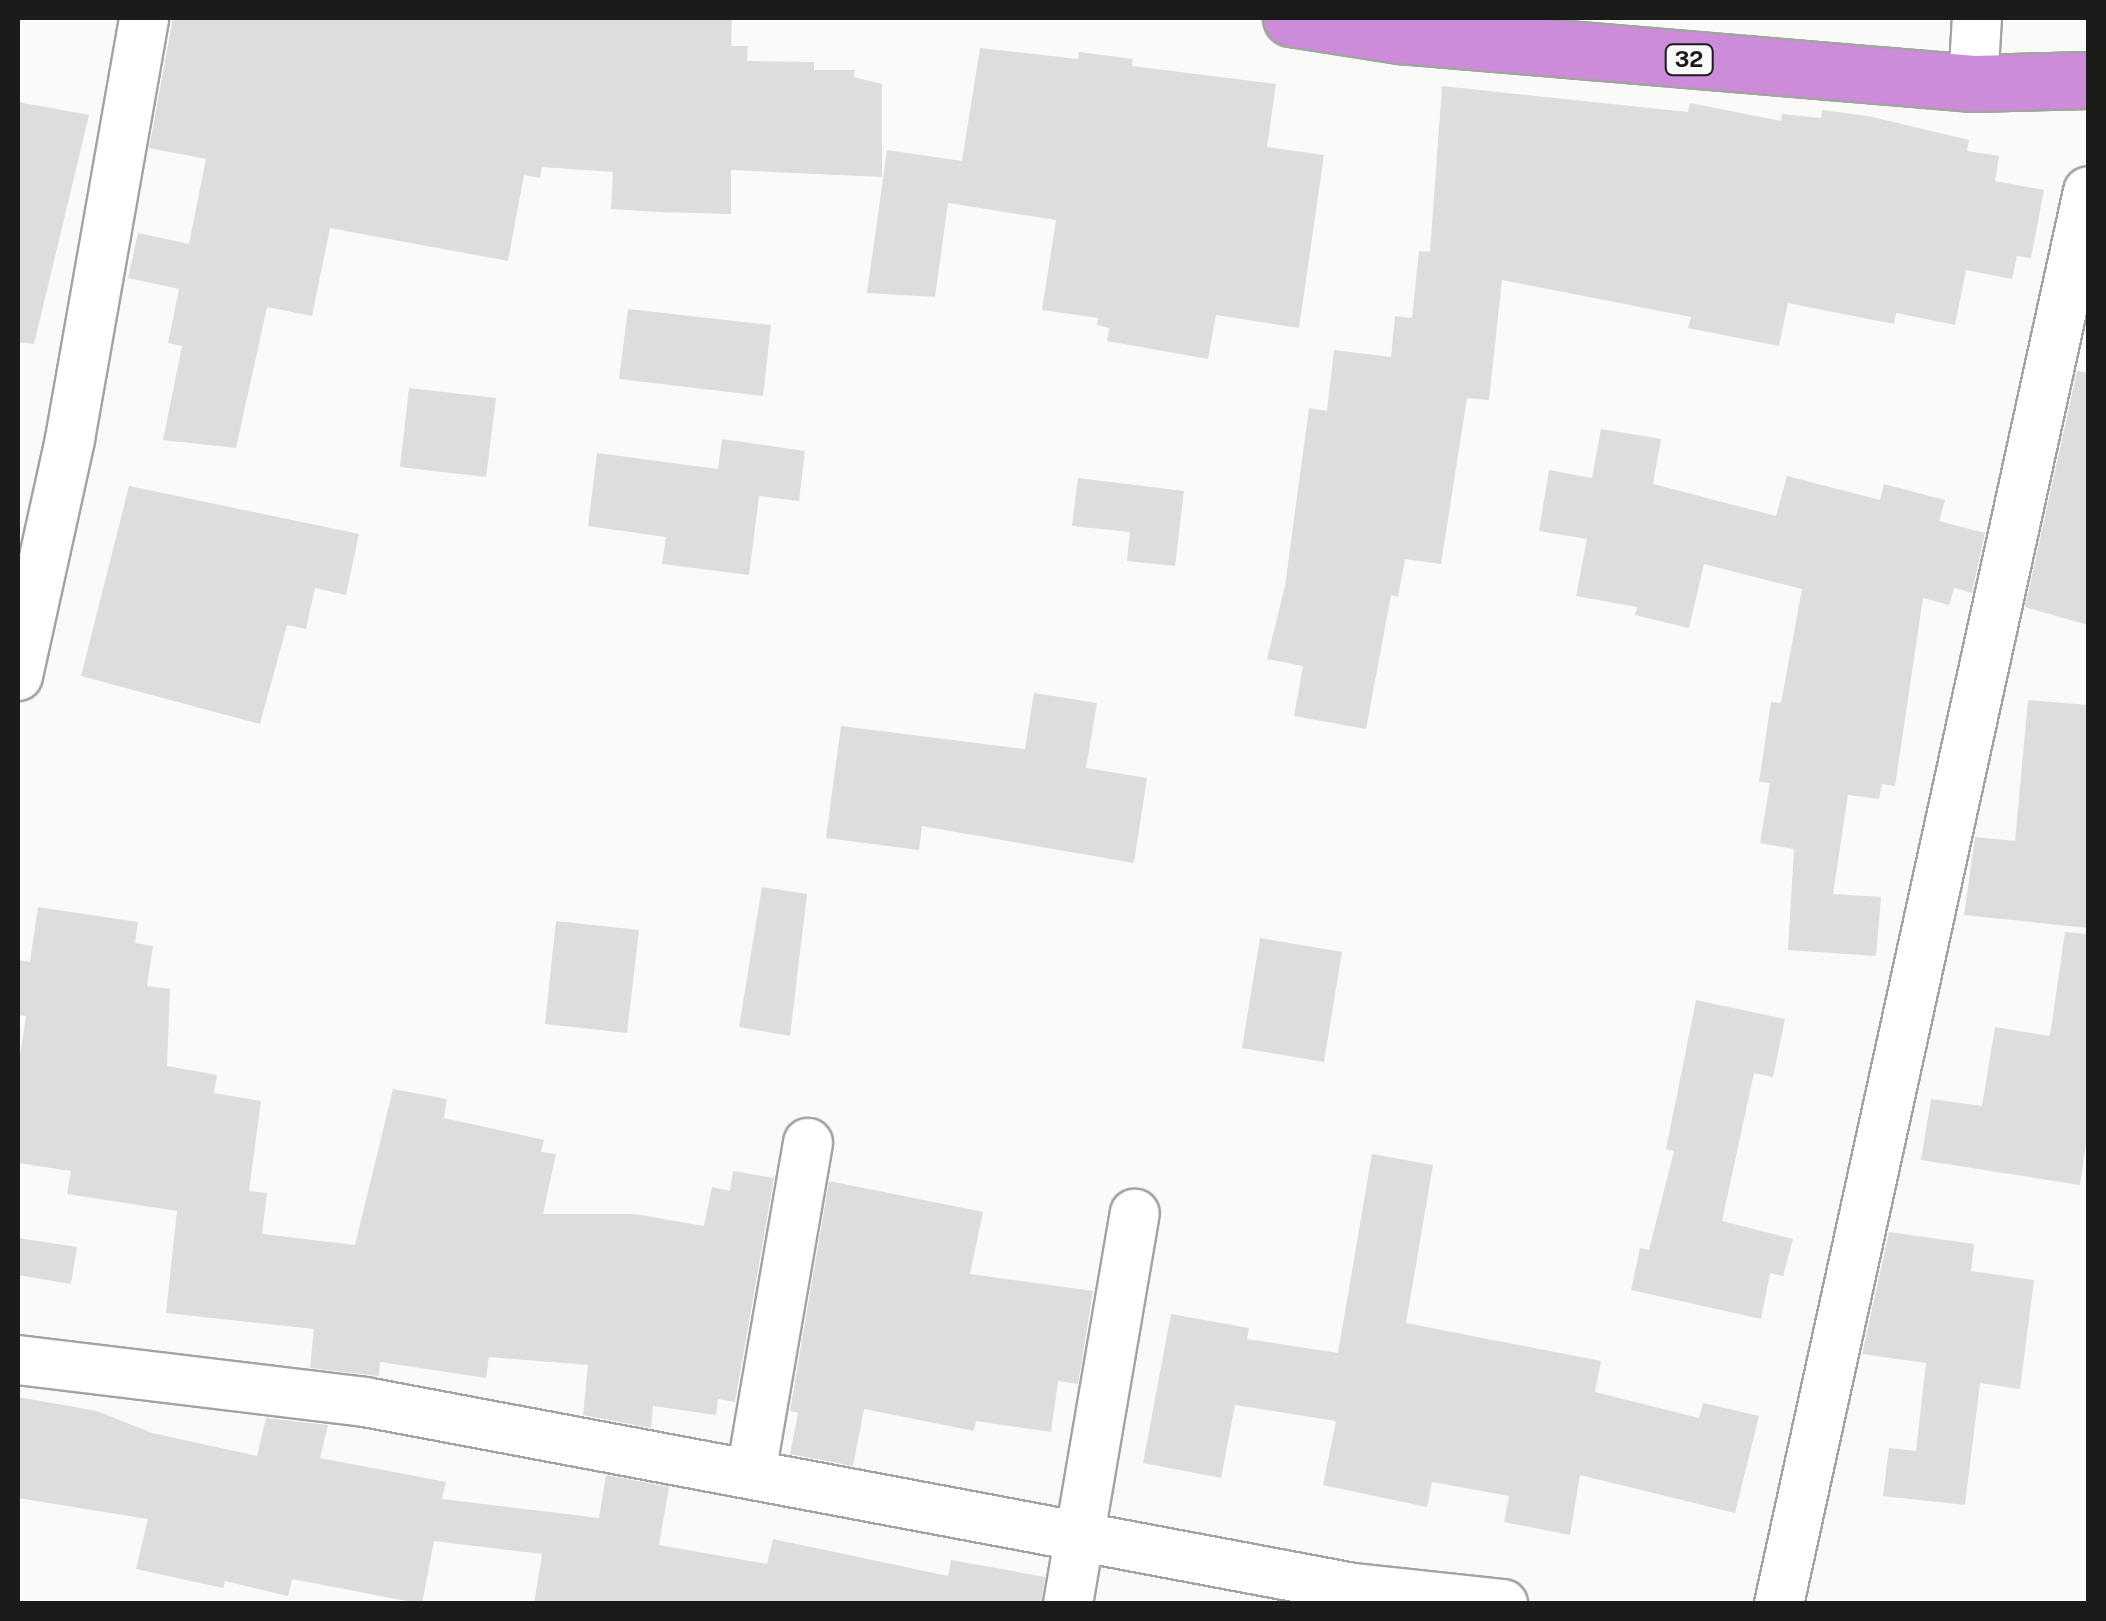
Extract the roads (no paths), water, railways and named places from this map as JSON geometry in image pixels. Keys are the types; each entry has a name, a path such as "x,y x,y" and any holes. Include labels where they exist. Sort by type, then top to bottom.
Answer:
{"highway":[{"name":"32","path":"1290,18 1974,83 2088,80"}],"street":[{"path":"18,676 70,439 144,18"},
{"path":"1974,83 1977,18"},
{"path":"1779,1604 2088,190"},
{"path":"751,1473 808,1142"},
{"path":"1068,1604 1135,1214"},
{"path":"18,1360 365,1402 1082,1533 1353,1588 1503,1604"}]}
